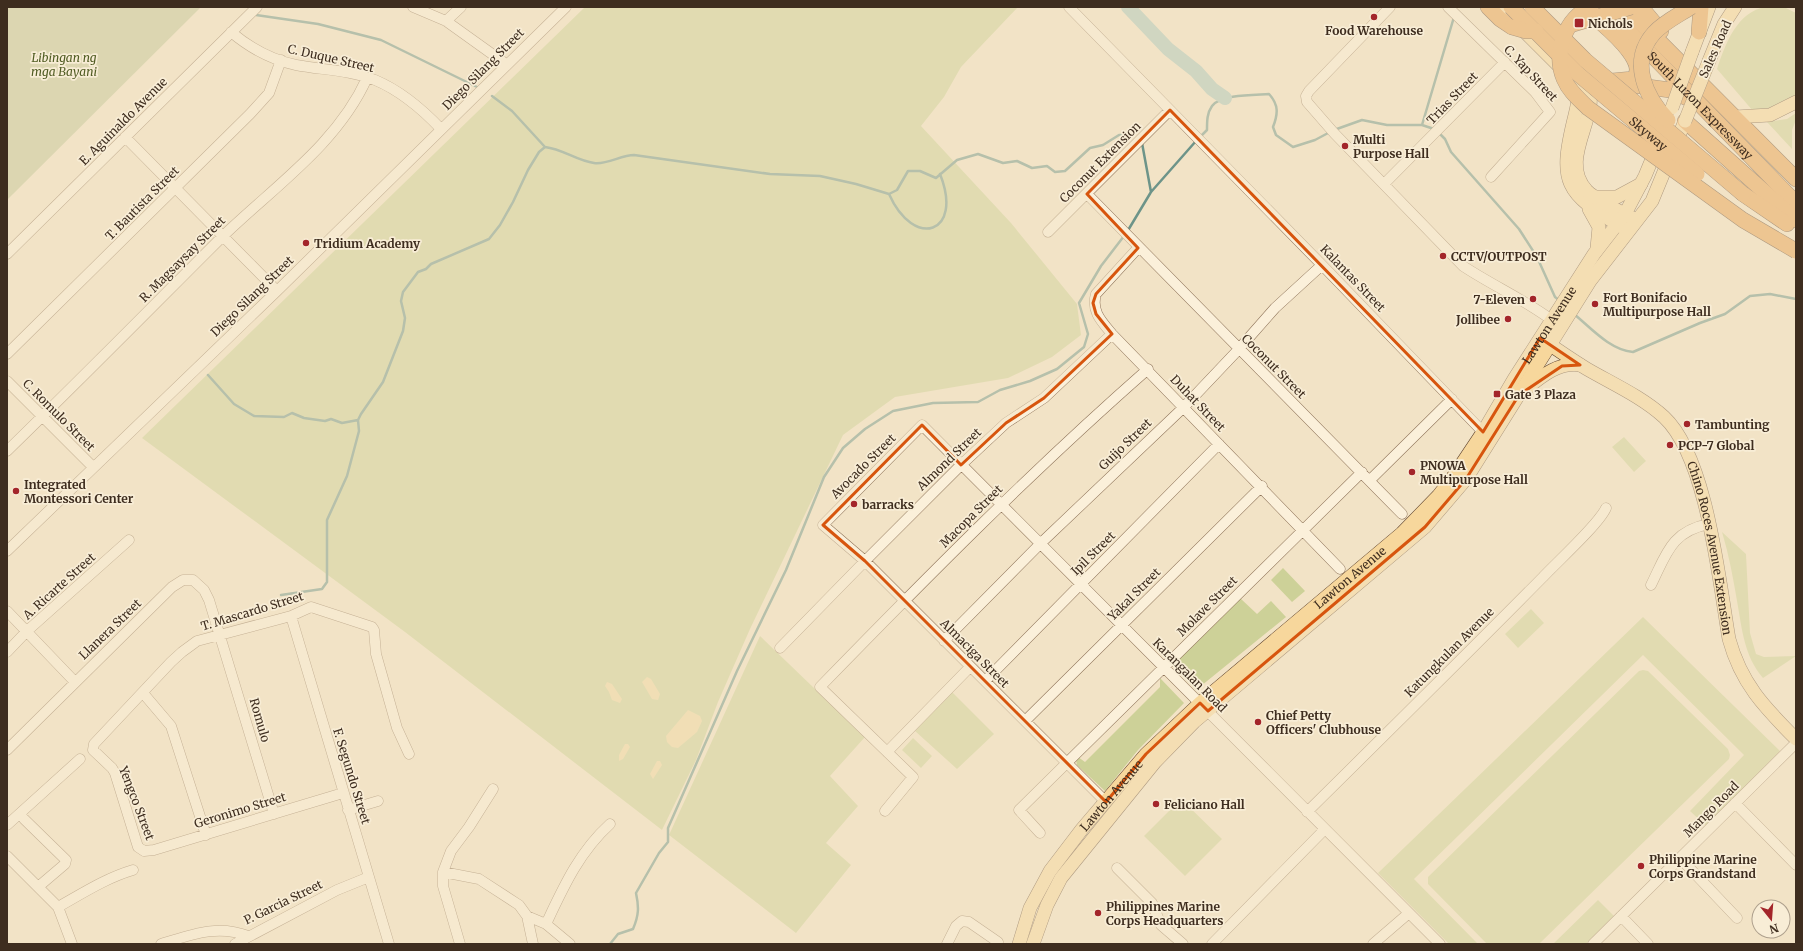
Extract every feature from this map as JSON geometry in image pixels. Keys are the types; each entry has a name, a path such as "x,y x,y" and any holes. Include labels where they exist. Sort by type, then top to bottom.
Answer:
{"highway":[{"path":"1488,7 1500,19 1512,27 1536,31 1575,24 1631,7"},
{"name":"Skyway","path":"1511,7 1551,49 1611,102 1733,205 1796,250"},
{"name":"Skyway","path":"1532,7 1590,64 1743,194 1796,230"},
{"path":"1581,83 1631,79 1635,76 1636,70 1629,51 1583,7"},
{"path":"1591,7 1586,9 1568,26 1562,44 1561,70 1565,81 1574,95 1594,112 1692,181 1744,220 1796,250"},
{"name":"South Luzon Expressway","path":"1605,7 1698,104 1794,213"},
{"name":"South Luzon Expressway","path":"1625,7 1673,57 1796,179"},
{"path":"1641,7 1662,33 1673,57"},
{"path":"1692,7 1662,26 1646,45 1641,64 1643,82 1648,94 1658,110 1743,194"},
{"path":"1699,32 1701,7"},
{"path":"1581,83 1659,87 1679,93 1698,104"},
{"path":"1685,121 1794,213"}],"main road":[{"path":"1500,7 1581,83"},
{"path":"1516,7 1580,73 1581,83 1578,90 1578,99 1567,150 1566,166 1571,188 1621,219 1637,221"},
{"name":"Sales Road","path":"1643,180 1709,7"},
{"name":"Sales Road","path":"1660,182 1724,24 1735,7"},
{"path":"1734,117 1770,115 1796,102"},
{"path":"1589,200 1617,197 1643,180"},
{"name":"Lawton Avenue","path":"1034,944 1048,905 1065,873 1155,762 1194,722 1204,707 1402,533 1438,496 1453,477 1545,342 1573,298 1594,254 1621,219 1643,180"},
{"name":"Lawton Avenue","path":"1573,298 1590,281 1652,201 1660,182"},
{"path":"1589,200 1599,228 1597,246 1594,254"},
{"path":"1621,219 1628,231"},
{"name":"Lawton Avenue","path":"1019,944 1030,908 1039,890 1065,851 1146,754 1426,527 1466,479 1519,395 1545,342"},
{"name":"Chino Roces Avenue Extension","path":"1545,342 1580,365 1652,408 1673,426 1686,451 1704,499 1729,639 1735,660 1743,678 1756,696 1796,739"},
{"path":"1519,395 1540,378 1562,366 1570,364 1580,365"}],"street":[{"name":"E. Aguinaldo Avenue","path":"7,254 257,7"},
{"path":"413,7 446,21 506,64"},
{"path":"446,21 461,7"},
{"name":"Diego Silang Street","path":"7,551 277,291 506,64 566,7"},
{"path":"1069,7 1170,110"},
{"path":"1390,7 1306,96 1310,107 1463,266 1559,320"},
{"name":"C. Yap Street","path":"1454,14 1535,92 1550,112 1490,177"},
{"name":"C. Duque Street","path":"231,32 246,44 271,58 295,65 339,71 374,80 397,93 425,113 441,129"},
{"name":"T. Bautista Street","path":"7,354 250,114 269,93 281,60"},
{"name":"Trias Street","path":"1384,184 1436,134 1505,62"},
{"name":"R. Magsaysay Street","path":"7,451 222,237 320,146 347,115 358,99 367,78"},
{"name":"Kalantas Street","path":"1170,110 1483,432"},
{"name":"Coconut Extension","path":"1048,232 1170,110"},
{"path":"125,137 176,187 222,237 277,291"},
{"name":"Coconut Street","path":"1087,194 1238,350 1362,472 1402,514"},
{"name":"Duhat Street","path":"1138,248 1096,294 1093,302 1096,314 1112,334 1262,486 1340,569"},
{"name":"Guijo Street","path":"944,641 1041,543 1184,407 1275,308 1322,265"},
{"name":"Almond Street","path":"780,648 864,561 962,465 1006,424 1044,398 1112,334"},
{"name":"Macopa Street","path":"886,752 820,687 1001,504 1081,428 1148,369"},
{"name":"C. Romulo Street","path":"7,381 93,467"},
{"path":"1370,480 1452,399"},
{"name":"Karangalan Road","path":"922,425 1440,944"},
{"name":"Avocado Street","path":"823,525 922,425"},
{"name":"Ipil Street","path":"985,681 1219,444"},
{"name":"Molave Street","path":"1040,832 1019,810 1302,529 1362,472"},
{"name":"Yakal Street","path":"1025,721 1262,486"},
{"name":"Katungkulan Avenue","path":"1307,812 1529,591 1600,517 1606,508"},
{"path":"1651,585 1673,542 1679,536 1709,524"},
{"name":"Almaciga Street","path":"823,525 864,561 1106,802"},
{"name":"A. Ricarte Street","path":"7,652 27,631 129,540"},
{"name":"Llanera Street","path":"7,750 172,587 183,580 193,580 204,590 210,600 221,634"},
{"name":"T. Mascardo Street","path":"94,744 182,652 197,641 291,616 311,607 316,607 372,628 375,634 376,654 397,728 408,754"},
{"path":"7,611 75,682"},
{"name":"F. Segundo Street","path":"291,616 389,944"},
{"name":"Romulo","path":"221,634 274,814"},
{"path":"885,811 913,777 886,752 970,667"},
{"path":"143,693 170,726 206,835"},
{"name":"Yengco Street","path":"94,744 93,750 112,768 115,773 138,847 144,851"},
{"name":"Mango Road","path":"1593,944 1796,744"},
{"path":"7,825 80,759"},
{"path":"460,944 443,886 443,872 451,851 469,827 493,789"},
{"name":"Geronimo Street","path":"144,851 154,850 206,835 343,793"},
{"path":"348,810 378,801"},
{"path":"1735,803 1796,865"},
{"path":"24,819 66,860 65,864 38,887"},
{"path":"546,924 572,872 594,839 610,824"},
{"path":"1212,944 1325,829"},
{"path":"7,856 58,907 72,944"},
{"path":"1680,858 1737,918"},
{"path":"1117,868 1152,903 1162,925 1183,944"},
{"path":"58,907 89,888 117,875 133,870"},
{"path":"443,872 479,879 519,905 527,916 533,944"},
{"name":"P. Garcia Street","path":"161,944 211,930 238,932 248,936 337,890 369,877"},
{"path":"1373,944 1409,913"},
{"path":"527,916 546,924 570,944"},
{"path":"1621,916 1648,944"},
{"path":"947,944 956,926 962,921 969,922 998,942"},
{"path":"235,944 248,936"}],"highlighted area":[{"path":"1170,110 1483,432 1540,338 1580,365 1562,366 1519,395 1466,479 1425,527 1208,711 1200,703 1146,754 1106,802 865,561 823,525 922,425 961,465 1006,423 1044,398 1112,334 1096,314 1093,303 1096,294 1138,248 1087,194"}],"green space":[{"name":"Libingan ng mga Bayani","path":"7,7 201,7 7,200"},
{"path":"585,7 1018,7 961,67 944,97 921,126 1011,223 1077,304 1081,335 1052,357 1008,378 895,397 843,435 750,629 718,702 696,760 662,830 405,632 142,438"},
{"path":"1766,7 1784,7 1796,13 1796,99 1777,108 1753,111 1717,69 1728,40 1740,22 1747,15"},
{"path":"1796,113 1796,120 1792,130 1792,149 1767,122 1787,119"},
{"path":"1624,437 1646,461 1634,472 1612,447"},
{"path":"1722,532 1746,554 1750,633 1756,654 1764,657 1796,656 1763,678 1752,661 1745,642 1740,622 1731,566"},
{"path":"1283,568 1305,591 1292,602 1271,580"},
{"path":"1240,598 1257,614 1271,601 1286,617 1196,690 1175,668 1173,663"},
{"path":"1531,609 1544,623 1518,648 1505,634"},
{"path":"1643,617 1780,751 1706,826 1690,811 1744,755 1643,655 1414,879 1478,944 1449,944 1378,873"},
{"path":"760,636 865,737 830,776 858,806 826,843 851,865 796,933 669,835"},
{"path":"1639,671 1648,671 1728,749 1730,755 1729,759 1539,944 1487,944 1428,884 1428,877"},
{"path":"1160,678 1184,703 1138,750 1105,791 1077,765 1076,760 1078,757 1085,762 1160,687"},
{"path":"952,692 994,734 957,769 915,731"},
{"path":"913,738 932,756 921,768 902,750"},
{"path":"1181,799 1222,839 1185,876 1144,836"},
{"path":"1598,900 1614,916 1586,944 1553,944"}],"sand":[{"path":"647,677 651,679 660,694 658,700 652,699 642,682"},
{"path":"607,682 612,684 622,699 620,703 612,700 605,686"},
{"path":"688,710 700,716 702,721 697,732 678,748 672,747 667,742 666,736"},
{"path":"625,744 628,744 630,747 623,759 619,761 619,755"},
{"path":"657,761 660,761 662,765 653,779 650,774"}],"waterway":[{"path":"1128,7 1168,49 1196,71 1212,89 1225,98"},
{"path":"256,15 318,24 381,40 477,87"},
{"path":"1422,125 1454,17"},
{"path":"1200,137 1207,130 1209,111 1216,102 1230,97 1269,94 1275,102 1277,110 1273,127 1276,135 1293,147 1315,140 1330,132"},
{"path":"492,96 512,111 545,147"},
{"path":"1334,130 1362,120 1387,125 1422,125 1434,129"},
{"path":"1438,132 1445,139 1451,152 1519,229 1537,257 1555,297 1559,300"},
{"path":"281,595 322,589 327,582 327,520 347,476 359,431 358,420 383,382 403,331 405,318 401,301 403,292 418,272 426,269 431,264 489,239 500,225 528,170 539,152 545,147 552,148 582,160 594,163 604,163 629,155 634,155 770,174 820,176 856,184 889,194 897,190 908,171 920,171 936,178 957,160 978,154 1003,163 1017,161 1032,168 1047,166 1055,172 1065,171 1090,148 1103,145 1119,135 1133,135"},
{"path":"1127,232 1151,192 1196,141"},
{"path":"1142,143 1151,192"},
{"path":"889,194 899,212 911,223 922,228 933,228 941,221 946,210 946,194 940,174"},
{"path":"610,944 618,934 633,929 638,911 636,893 659,853 668,842 668,828 737,671 786,570 824,477 843,448 865,429 893,411 933,403 978,402 1000,390 1030,381 1057,369 1084,347 1088,334 1079,303 1101,266 1124,236"},
{"path":"1574,314 1601,338 1616,347 1633,352 1700,323 1725,314 1750,296 1770,294 1796,299"},
{"path":"208,375 234,404 254,416 284,417 292,413 304,418 325,421 331,419 342,423 358,420"}],"place":[{"name":"Food Warehouse","path":"1374,17"},
{"name":"Nichols","path":"1579,23"},
{"name":"Multi Purpose Hall","path":"1345,146"},
{"name":"Tridium Academy","path":"306,243"},
{"name":"CCTV/OUTPOST","path":"1443,256"},
{"name":"7-Eleven","path":"1533,299"},
{"name":"Fort Bonifacio Multipurpose Hall","path":"1595,304"},
{"name":"Jollibee","path":"1508,319"},
{"name":"Gate 3 Plaza","path":"1497,394"},
{"name":"Tambunting","path":"1687,424"},
{"name":"PCP-7 Global","path":"1670,445"},
{"name":"PNOWA Multipurpose Hall","path":"1412,472"},
{"name":"Integrated Montessori Center","path":"16,491"},
{"name":"barracks","path":"854,504"},
{"name":"Chief Petty Officers' Clubhouse","path":"1258,722"},
{"name":"Feliciano Hall","path":"1156,804"},
{"name":"Philippine Marine Corps Grandstand","path":"1641,866"},
{"name":"Philippines Marine Corps Headquarters","path":"1098,913"}]}
